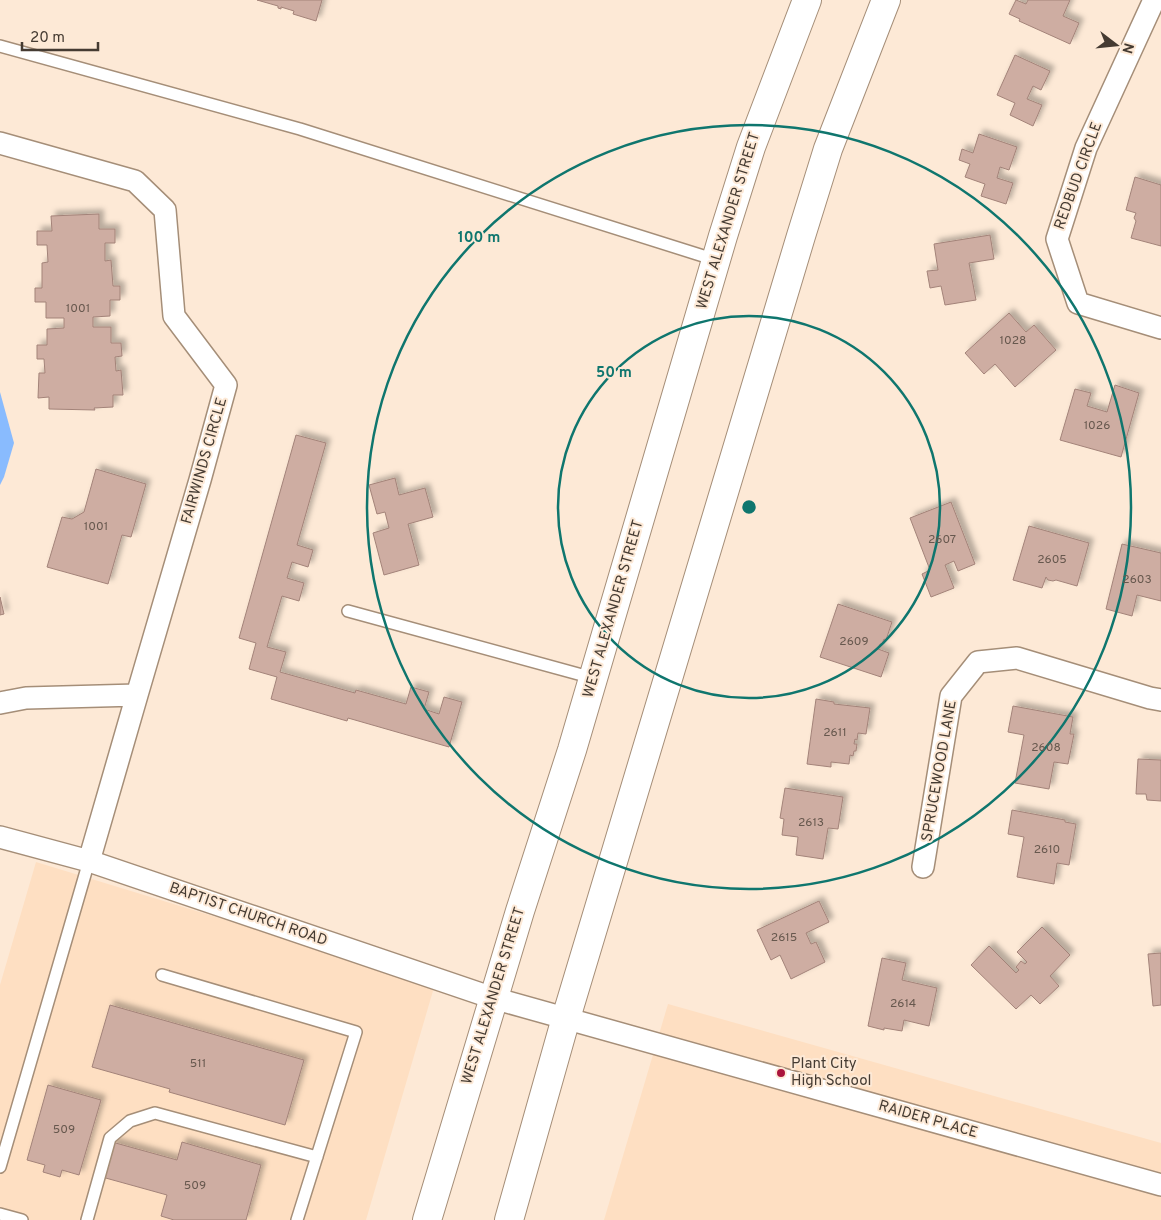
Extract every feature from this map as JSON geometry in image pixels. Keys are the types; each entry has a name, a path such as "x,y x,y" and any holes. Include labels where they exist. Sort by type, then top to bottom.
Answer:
{"main road":[{"name":"WEST ALEXANDER STREET","path":"427,1220 520,911 594,678 716,260 751,147 807,0"},
{"path":"509,1220 566,1018 828,149 886,0"}],"street":[{"name":"REDBUD CIRCLE","path":"1154,0 1086,148 1057,239 1078,303 1161,328"},
{"name":"FAIRWINDS CIRCLE","path":"0,143 135,181 165,210 174,316 226,385 89,861"},
{"name":"SPRUCEWOOD LANE","path":"923,867 951,696 978,662 1017,658 1161,700"},
{"path":"0,703 26,698 136,695"},
{"name":"BAPTIST CHURCH ROAD","path":"0,837 89,861 494,998"},
{"name":"RAIDER PLACE","path":"494,998 1161,1185"}],"lane":[{"path":"0,46 300,129 716,260"},
{"path":"348,611 594,678"},
{"path":"0,1167 89,861"},
{"path":"162,975 356,1032 297,1220"},
{"path":"86,1220 110,1138 130,1121 155,1113 317,1157"},
{"path":"0,1214 22,1220"}],"shaded area":[{"path":"36,862 435,984 366,1220 0,1220 0,985"},
{"name":"Plant City High School","path":"668,1004 1161,1143 1161,1220 604,1220"}],"water":[{"path":"0,392 14,443 0,485"}],"building":[{"path":"257,0 322,0 316,21 293,14 294,11 281,7 281,9 278,6"},
{"path":"1016,0 1026,4 1028,0 1070,0 1063,16 1079,23 1070,44 1019,21 1020,19 1009,14"},
{"path":"1015,55 1050,71 1041,90 1033,86 1027,99 1042,105 1033,126 1010,115 1015,103 997,95"},
{"path":"979,134 1017,147 1009,170 1000,167 997,178 1013,183 1006,204 981,196 985,184 965,177 970,164 959,160 962,149 973,153"},
{"path":"1135,177 1161,185 1161,246 1131,238 1136,221 1134,218 1136,213 1126,210"},
{"path":"99,214 99,229 115,229 115,243 105,243 105,261 111,260 113,286 120,286 120,300 110,300 110,316 93,317 93,327 111,327 111,343 121,343 122,356 115,357 116,371 121,370 123,395 113,395 113,407 94,408 95,410 49,409 49,397 38,398 39,373 45,373 44,359 37,359 37,345 47,345 47,329 64,328 64,318 46,318 46,302 35,302 35,288 42,288 42,263 48,262 47,245 37,245 37,231 52,231 51,216"},
{"path":"990,235 994,259 969,263 976,300 945,305 941,286 930,288 927,271 938,270 934,244"},
{"path":"1009,313 1026,332 1034,325 1056,350 1015,387 995,364 984,374 965,353"},
{"path":"1115,385 1139,393 1121,457 1060,440 1075,389 1091,393 1087,406 1107,412"},
{"path":"296,435 326,443 297,545 313,550 308,567 292,562 287,578 304,583 299,601 282,596 267,647 286,652 280,672 355,693 356,690 406,704 411,687 429,692 424,709 439,714 444,697 462,702 449,747 348,718 347,721 271,699 277,677 249,669 256,643 239,638"},
{"path":"96,469 146,484 131,537 122,535 108,584 47,567 62,517 72,519 84,512"},
{"path":"395,478 399,495 425,488 433,517 408,524 419,565 384,575 373,533 389,528 385,512 377,514 369,485"},
{"path":"951,502 975,564 958,571 954,561 945,565 954,588 931,597 922,574 930,570 910,518"},
{"path":"1029,526 1089,543 1077,586 1056,580 1048,580 1046,577 1042,588 1013,580"},
{"path":"1122,544 1161,553 1161,601 1137,595 1132,616 1106,609"},
{"path":"0,597 4,614 0,615"},
{"path":"838,604 892,622 886,640 884,639 878,649 889,653 881,677 820,657"},
{"path":"816,699 834,702 834,704 870,708 866,734 858,733 854,744 857,744 856,751 854,751 853,756 850,755 849,764 831,762 831,767 807,764"},
{"path":"1013,706 1073,717 1070,734 1074,734 1068,764 1054,762 1049,789 1015,783 1024,735 1008,732"},
{"path":"1138,759 1161,760 1161,801 1147,800 1146,794 1136,794"},
{"path":"785,788 843,797 838,829 828,828 823,859 796,855 798,837 782,835 784,819 780,818"},
{"path":"1012,810 1065,820 1065,822 1076,824 1069,865 1057,863 1054,884 1017,877 1024,837 1008,834"},
{"path":"819,901 829,922 806,933 811,944 816,942 825,962 791,979 780,955 771,960 757,930"},
{"path":"1042,927 1070,955 1050,976 1059,986 1040,1004 1031,995 1016,1009 971,965 989,946 1016,973 1019,970 1016,967 1021,961 1025,964 1027,962 1017,952"},
{"path":"1161,953 1161,1005 1153,1006 1148,954"},
{"path":"882,958 906,963 902,980 937,988 929,1026 904,1020 902,1031 884,1028 884,1030 868,1026"},
{"path":"110,1005 304,1060 285,1125 169,1092 170,1089 92,1067"},
{"path":"48,1085 101,1100 79,1175 62,1170 60,1177 43,1172 45,1165 27,1160"},
{"path":"112,1142 177,1160 182,1142 261,1165 246,1220 174,1220 161,1216 167,1195 102,1177"}],"place":[{"name":"Plant City High School","path":"781,1073"}]}
